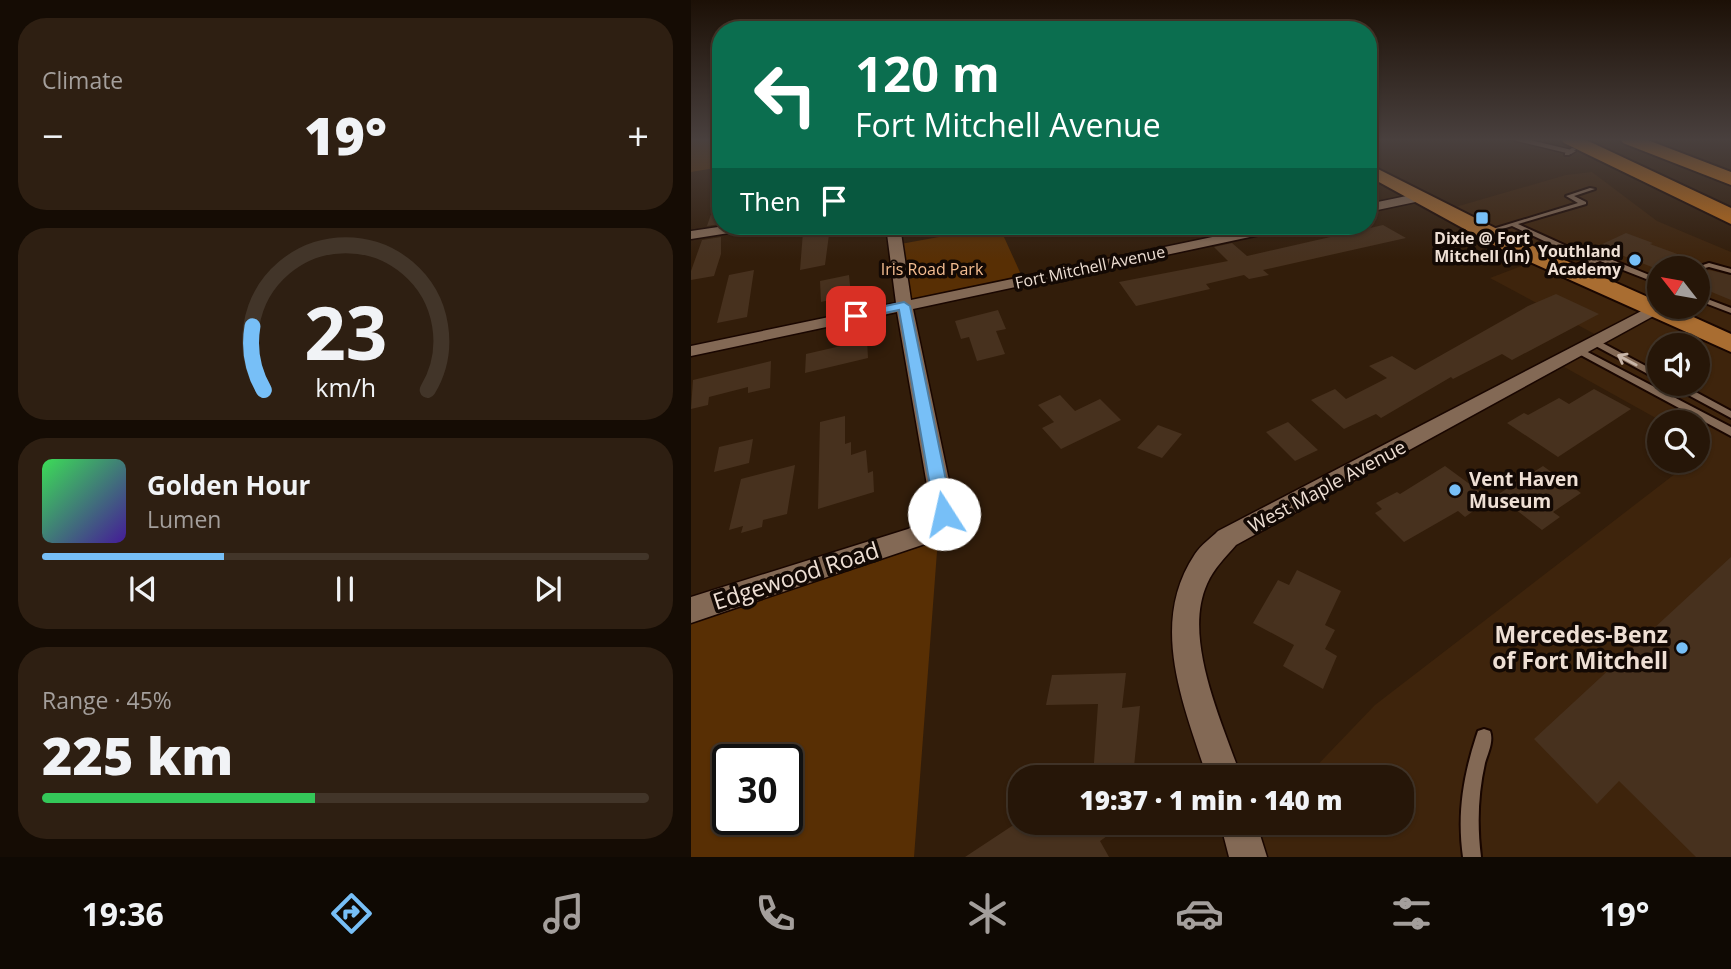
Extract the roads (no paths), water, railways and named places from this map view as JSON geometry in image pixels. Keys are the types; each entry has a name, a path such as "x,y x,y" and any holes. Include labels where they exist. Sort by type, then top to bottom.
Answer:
{"highway":[{"path":"1643,179 1731,217"},
{"path":"1688,179 1731,198"}],"main road":[{"path":"1387,179 1486,232 1647,307"},
{"path":"1674,319 1731,344"}],"street":[{"path":"1377,206 1421,197"},
{"path":"691,235 712,232"},
{"path":"894,235 904,306"},
{"name":"Fort Mitchell Avenue","path":"691,351 1240,235"},
{"name":"Edgewood Road","path":"691,610 916,537 939,525 944,514 904,306"},
{"name":"West Maple Avenue","path":"1220,765 1186,654 1184,622 1187,599 1205,561 1227,538 1647,313"},
{"path":"1242,835 1248,857"}],"lane":[{"path":"1486,232 1584,203 1569,196 1592,189"},
{"path":"1512,224 1593,261"},
{"path":"1568,271 1600,258 1647,277"},
{"path":"1710,265 1731,271"},
{"path":"1710,302 1731,311"},
{"path":"1588,346 1647,372"},
{"path":"1588,346 1731,432"},
{"path":"1695,396 1731,415"},
{"path":"1472,857 1468,833 1472,773 1484,737"}],"place":[{"name":"Dixie @ Fort Mitchell (In)","path":"1482,218"},
{"name":"Youthland Academy","path":"1635,260"},
{"name":"Vent Haven Museum","path":"1455,490"},
{"name":"Mercedes-Benz of Fort Mitchell","path":"1682,648"}],"park label":[{"name":"Iris Road Park","path":"932,269"}]}
